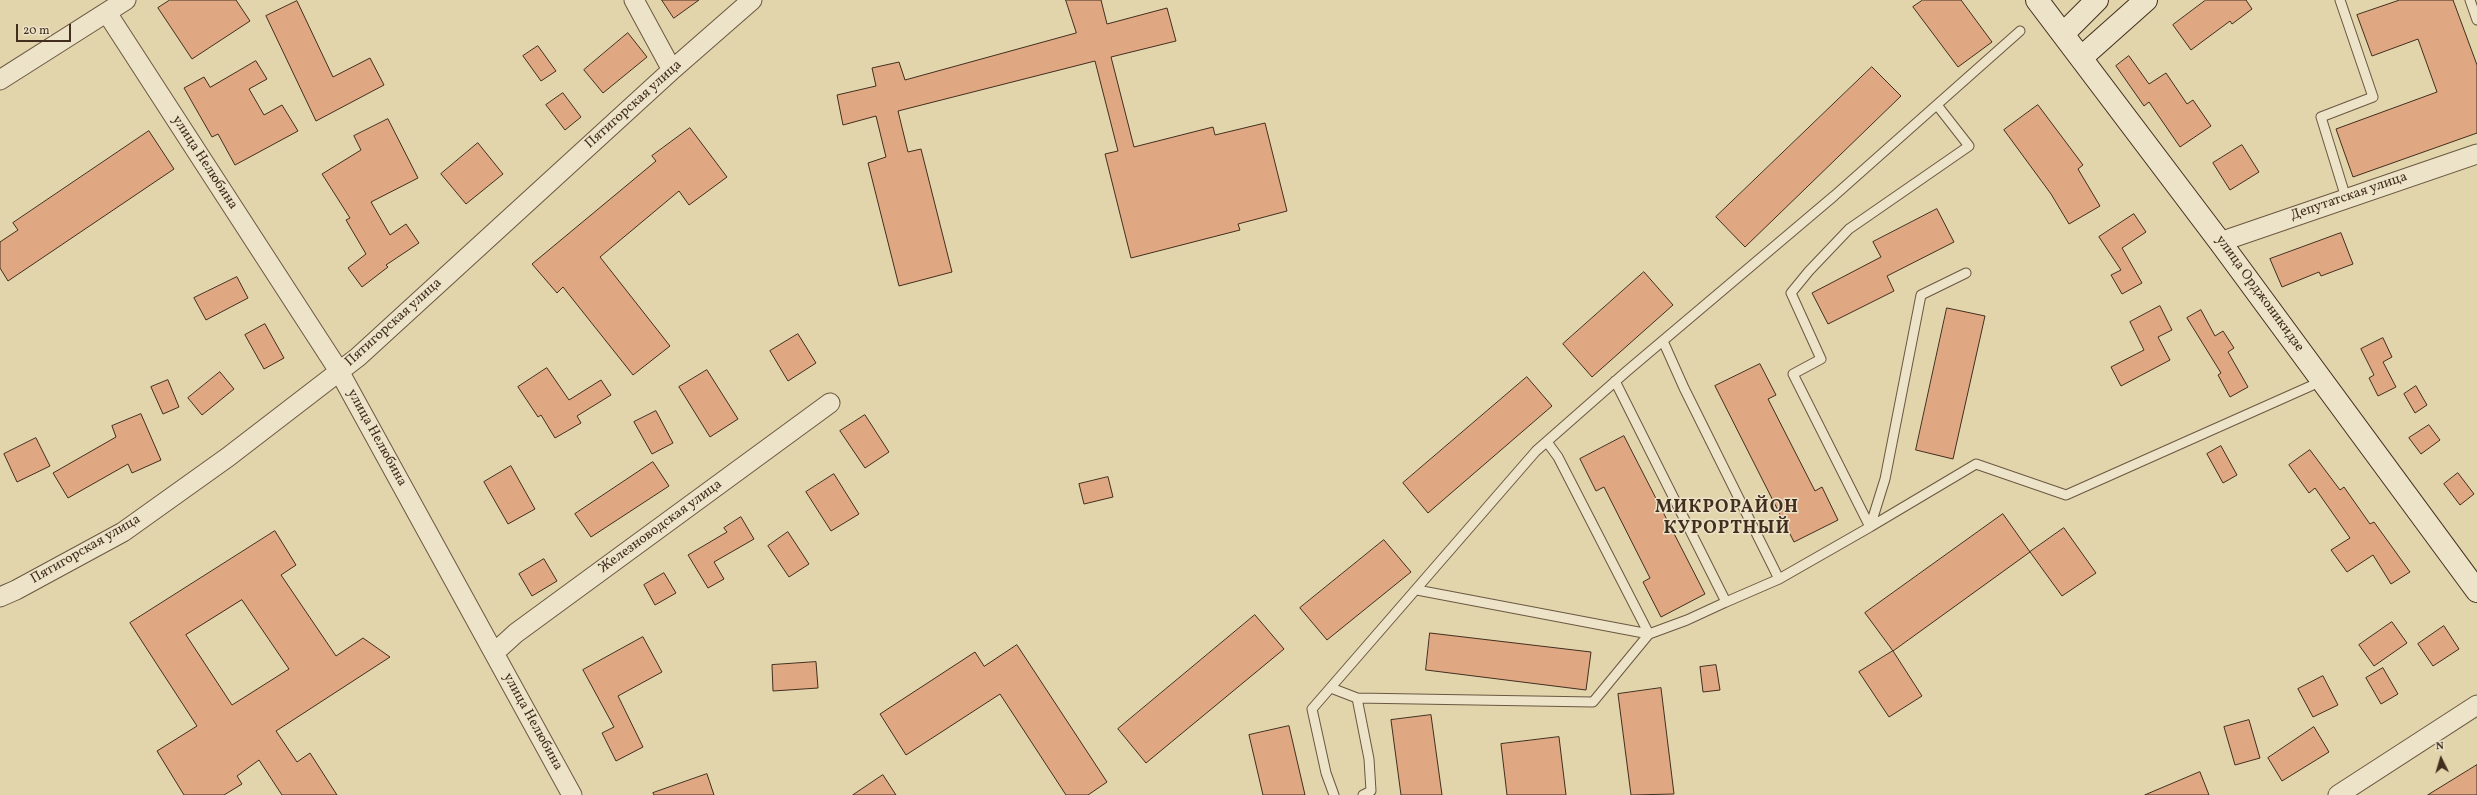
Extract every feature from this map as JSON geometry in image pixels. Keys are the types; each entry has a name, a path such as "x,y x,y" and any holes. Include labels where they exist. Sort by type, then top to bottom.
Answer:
{"main road":[{"name":"улица Орджоникидзе","path":"2037,0 2064,33 2220,242 2477,591"},
{"path":"2064,33 2098,0"},
{"path":"2082,57 2146,0"}],"street":[{"path":"0,80 126,0"},
{"path":"634,0 672,70"},
{"name":"Пятигорская улица","path":"0,597 16,590 123,532 228,457 358,357 672,70 752,0"},
{"name":"улица Нелюбина","path":"107,13 339,371 572,795"},
{"name":"Депутатская улица","path":"2220,242 2477,154"},
{"name":"Железноводская улица","path":"494,653 516,633 830,403"},
{"path":"2338,795 2477,705"}],"lane":[{"path":"2340,0 2373,98 2321,117 2346,198"},
{"path":"2470,0 2477,20"},
{"path":"1334,795 1326,773 1312,709 1417,590 1536,451 1615,381 1834,196 2020,30"},
{"path":"1870,527 1793,374 1821,359 1791,293 1809,271 1850,229 1970,146 1937,105"},
{"path":"1870,527 1884,479 1921,295 1966,273"},
{"path":"1663,341 1684,388 1779,578"},
{"path":"1615,381 1726,602"},
{"path":"1331,688 1357,698 1593,702 1649,634 1687,620 1779,578 1870,527 1976,464 2066,495 2322,381"},
{"path":"1547,442 1558,457 1649,634"},
{"path":"1417,590 1649,634"},
{"path":"1357,698 1369,760 1371,791 1362,795"}],"building":[{"path":"170,0 236,0 250,21 192,59 158,8"},
{"path":"662,0 699,0 674,18"},
{"path":"1066,0 1101,0 1107,24 1167,8 1176,41 1111,57 1134,147 1213,127 1215,135 1265,123 1287,211 1238,224 1240,230 1131,258 1105,154 1118,151 1095,61 898,111 908,152 921,149 952,272 899,286 868,163 886,157 876,116 843,125 837,95 876,86 872,68 899,62 905,80 1076,33"},
{"path":"1923,0 1961,0 1992,42 1958,67 1913,7"},
{"path":"2206,0 2246,0 2252,9 2232,24 2230,21 2191,50 2173,25"},
{"path":"2400,0 2453,0 2477,65 2477,133 2353,177 2336,129 2437,92 2418,39 2372,56 2357,15"},
{"path":"297,1 333,77 370,58 384,85 316,121 266,16"},
{"path":"628,33 647,57 603,93 584,70"},
{"path":"538,46 556,71 541,81 523,56"},
{"path":"2129,56 2149,84 2166,73 2187,104 2193,100 2211,126 2180,147 2149,102 2144,106 2116,66"},
{"path":"256,61 267,79 249,89 264,115 282,105 298,131 235,165 218,134 212,137 184,88 204,77 210,87"},
{"path":"1872,67 1901,96 1745,247 1716,217"},
{"path":"563,93 581,117 565,130 546,105"},
{"path":"2038,105 2083,165 2078,169 2100,206 2069,224 2051,194 2004,130"},
{"path":"388,119 418,178 371,202 390,235 406,224 419,243 386,265 388,267 362,287 348,268 366,254 346,220 350,218 322,174 361,150 354,136"},
{"path":"690,128 727,177 689,205 679,191 600,257 670,346 633,375 563,287 557,293 532,264 656,161 652,156"},
{"path":"149,131 174,169 8,281 0,268 0,242 18,230 13,223"},
{"path":"478,143 503,174 466,204 441,174"},
{"path":"2242,145 2259,172 2230,190 2213,163"},
{"path":"1937,209 1954,242 1887,276 1894,291 1828,324 1812,293 1881,257 1873,242"},
{"path":"2134,214 2146,232 2122,248 2142,283 2122,294 2111,275 2121,270 2099,237"},
{"path":"2341,233 2353,264 2321,276 2319,272 2282,287 2270,259"},
{"path":"1644,272 1673,305 1592,377 1563,344"},
{"path":"237,277 248,298 206,320 194,298"},
{"path":"2160,306 2172,330 2158,337 2170,360 2121,386 2111,367 2144,350 2130,322"},
{"path":"1947,308 1985,316 1953,459 1916,450"},
{"path":"2201,310 2215,336 2223,331 2234,348 2228,352 2248,387 2230,397 2218,375 2221,373 2187,318"},
{"path":"265,324 284,358 264,369 245,335"},
{"path":"798,334 816,363 788,381 770,351"},
{"path":"2383,338 2392,357 2383,362 2396,387 2378,396 2369,378 2374,375 2361,349"},
{"path":"1760,364 1776,395 1768,399 1815,491 1822,487 1838,520 1794,542 1715,386"},
{"path":"547,368 569,400 601,380 611,395 577,416 581,423 555,438 541,415 538,417 518,387"},
{"path":"707,370 738,419 710,437 679,387"},
{"path":"220,372 234,389 202,415 188,398"},
{"path":"1527,377 1552,406 1428,513 1403,483"},
{"path":"168,380 179,407 163,414 151,387"},
{"path":"2416,386 2427,405 2415,413 2404,394"},
{"path":"656,411 673,443 652,454 634,422"},
{"path":"141,414 161,460 132,473 128,464 68,498 53,473 116,437 112,426"},
{"path":"865,415 889,452 865,468 840,431"},
{"path":"2429,425 2440,440 2421,454 2409,438"},
{"path":"1624,436 1705,594 1661,617 1643,582 1650,578 1604,487 1596,491 1580,459"},
{"path":"36,438 50,466 17,482 4,454"},
{"path":"2221,446 2237,475 2223,483 2207,454"},
{"path":"2310,450 2340,490 2344,487 2370,524 2374,522 2410,572 2391,584 2373,555 2347,572 2331,550 2350,538 2315,488 2309,493 2289,465"},
{"path":"653,462 669,486 591,537 575,514"},
{"path":"511,466 535,509 508,524 484,482"},
{"path":"2458,473 2474,494 2460,505 2444,484"},
{"path":"834,474 859,514 831,531 806,492"},
{"path":"1108,477 1113,497 1084,504 1079,484"},
{"path":"2003,514 2030,552 1893,651 1865,613"},
{"path":"741,517 754,539 714,562 724,579 708,588 688,555 727,532 724,528"},
{"path":"2064,528 2096,573 2062,596 2030,552"},
{"path":"275,531 296,565 281,575 336,656 363,638 390,657 276,731 297,762 310,753 337,795 282,795 259,760 237,776 242,784 224,795 184,795 157,751 197,726 130,623","holes":["242,600 289,669 232,705 186,635"]},
{"path":"788,532 809,564 789,577 768,546"},
{"path":"1384,540 1411,572 1327,640 1300,608"},
{"path":"544,559 557,581 532,596 519,574"},
{"path":"664,573 676,593 655,605 644,585"},
{"path":"1255,615 1284,649 1146,763 1118,729"},
{"path":"2392,622 2407,643 2374,666 2359,645"},
{"path":"2444,626 2459,649 2433,666 2418,644"},
{"path":"1430,633 1591,652 1586,690 1426,670"},
{"path":"643,637 662,672 618,696 643,747 616,761 602,733 614,727 583,670"},
{"path":"1017,645 1107,782 1088,795 1066,795 1000,694 906,755 880,714 975,652 984,666"},
{"path":"1893,651 1922,696 1889,717 1859,672"},
{"path":"816,662 818,688 773,691 772,665"},
{"path":"1716,665 1720,690 1703,692 1700,667"},
{"path":"2383,668 2398,694 2381,704 2366,678"},
{"path":"2323,676 2338,705 2313,717 2298,689"},
{"path":"1661,688 1674,794 1631,795 1618,694"},
{"path":"1431,715 1442,795 1401,795 1391,720"},
{"path":"2249,720 2260,758 2235,765 2224,727"},
{"path":"1289,726 1305,795 1263,795 1249,735"},
{"path":"2314,727 2329,752 2282,781 2268,758"},
{"path":"1559,737 1566,795 1507,795 1501,744"},
{"path":"2477,765 2477,795 2428,795"},
{"path":"2200,772 2209,795 2145,795"},
{"path":"707,774 714,795 654,795 653,793"},
{"path":"883,775 896,795 853,795"}],"district":[{"name":"МИКРОРАЙОН КУРОРТНЫЙ","path":"1727,519"}]}
